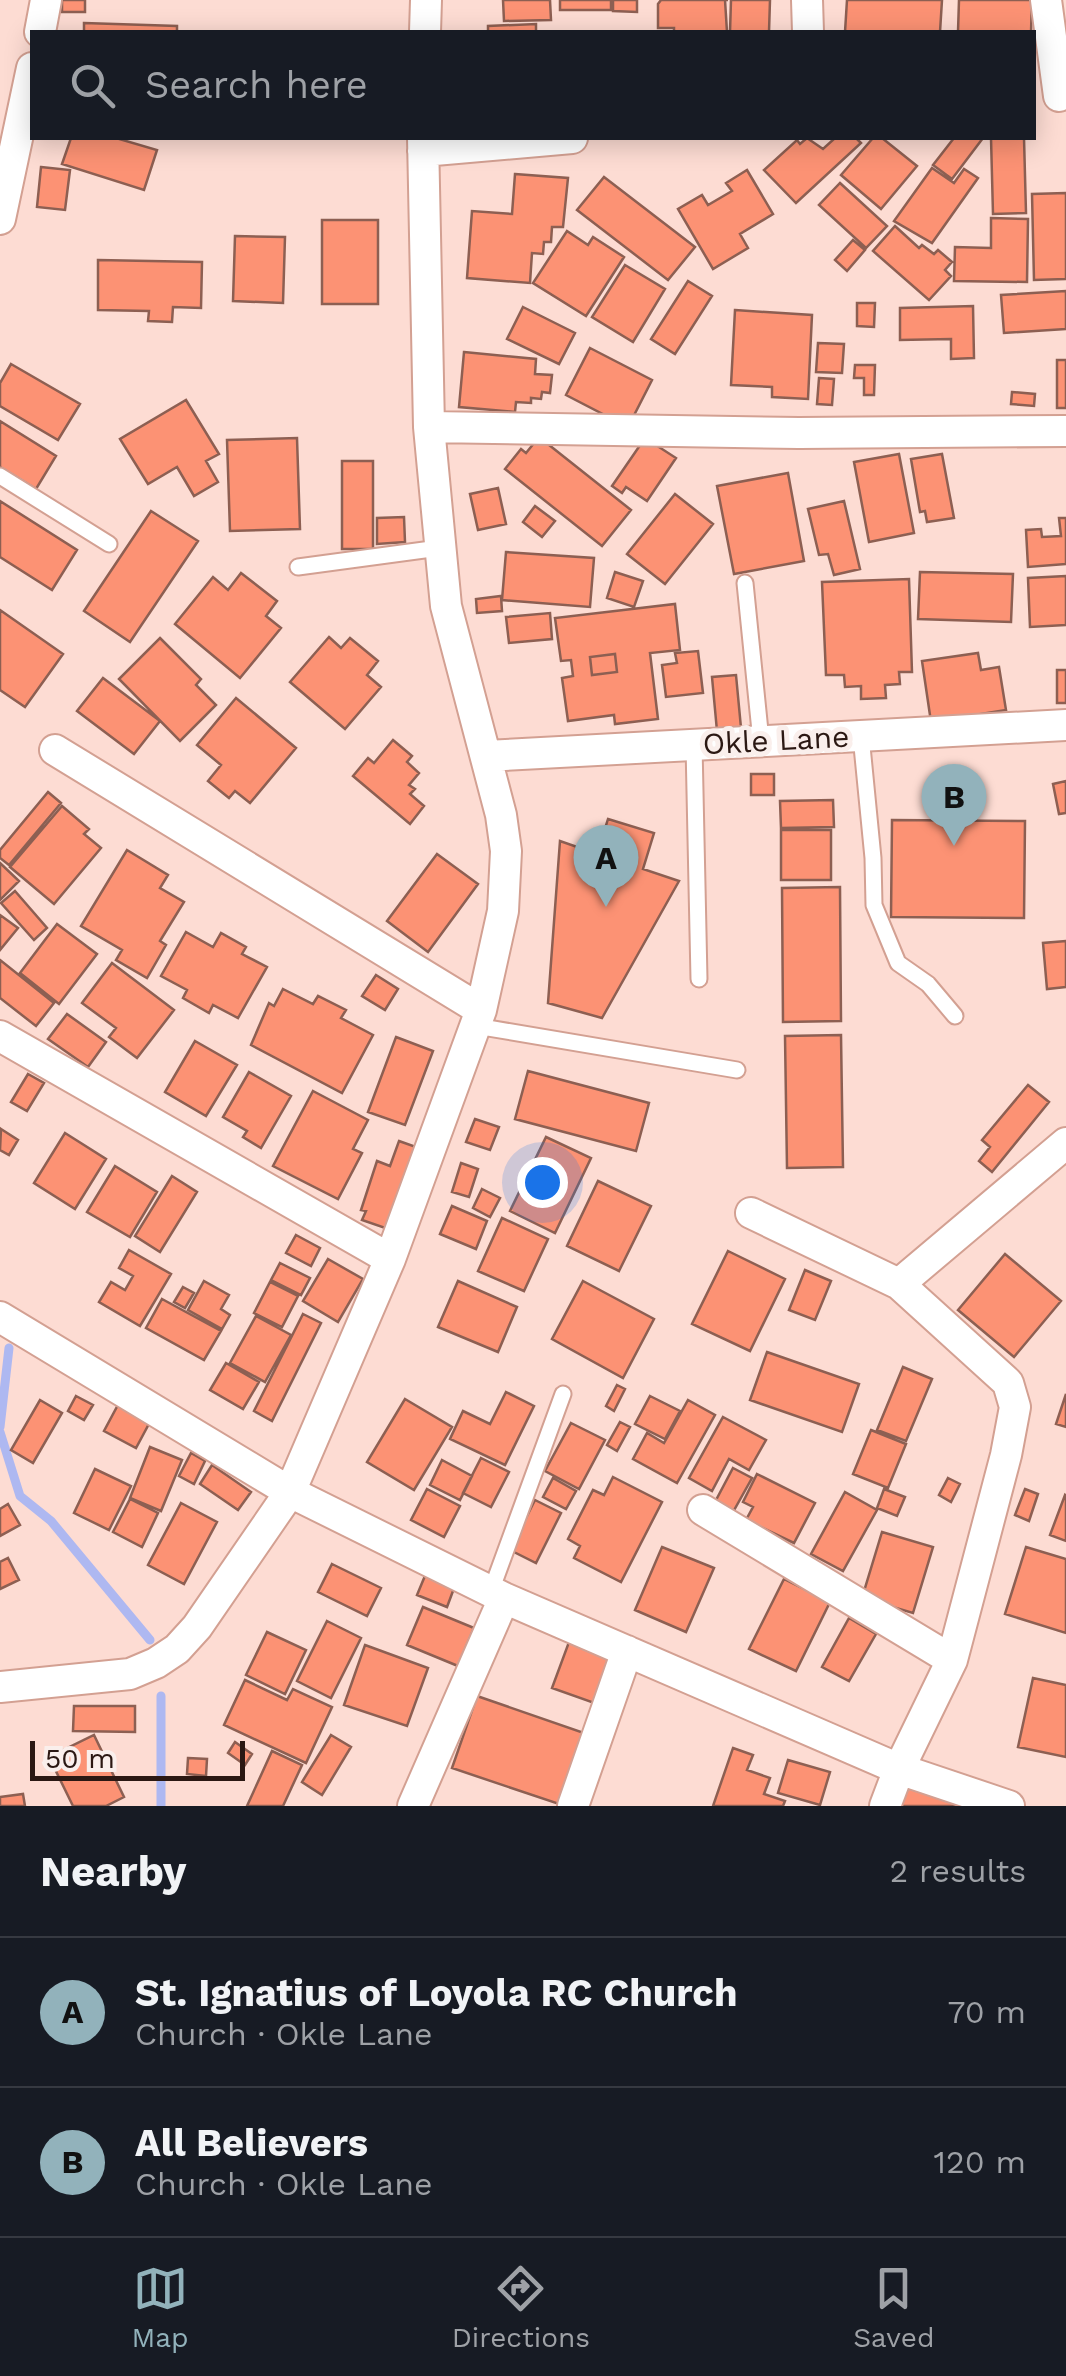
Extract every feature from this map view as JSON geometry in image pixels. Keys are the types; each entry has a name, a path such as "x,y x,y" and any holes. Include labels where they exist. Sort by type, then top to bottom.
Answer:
{"street":[{"path":"40,30 46,0"},
{"path":"425,30 426,0"},
{"path":"807,0 808,30"},
{"path":"1046,0 1053,96"},
{"path":"0,219 30,77"},
{"path":"0,1687 130,1674 156,1664 197,1627 290,1492 390,1259 478,1018 503,912 506,851 486,756 446,606 439,548 429,427 423,144 522,140"},
{"path":"429,427 800,433 1066,431"},
{"name":"Okle Lane","path":"486,756 1066,724"},
{"path":"55,750 478,1018"},
{"path":"0,1036 390,1259"},
{"path":"899,1284 1066,1143"},
{"path":"751,1213 899,1284 1008,1383 1015,1408 952,1660 898,1769 885,1806"},
{"path":"0,1317 290,1492 498,1594 898,1769 1009,1806"},
{"path":"703,1510 952,1660"},
{"path":"413,1806 498,1594"},
{"path":"572,1806 627,1651"}],"lane":[{"path":"0,476 109,544"},
{"path":"298,567 439,548"},
{"path":"746,583 760,741"},
{"path":"861,736 874,858 874,905 898,963 928,984 954,1016"},
{"path":"694,745 700,978"},
{"path":"478,1018 737,1070"},
{"path":"498,1594 563,1394"}],"building":[{"path":"62,0 85,0 85,12 62,12"},
{"path":"503,0 550,0 551,20 504,21"},
{"path":"560,0 611,0 611,10 560,10"},
{"path":"613,0 637,0 637,12 613,11"},
{"path":"661,0 725,0 727,30 658,28"},
{"path":"731,0 770,0 769,30 730,30"},
{"path":"847,0 942,0 940,30 845,30"},
{"path":"959,0 1032,0 1031,30 958,30"},
{"path":"84,23 177,26 177,30 84,30"},
{"path":"536,24 536,30 488,30 488,26"},
{"path":"70,140 123,140 157,150 144,190 62,164"},
{"path":"797,140 800,144 810,140 823,149 833,140 861,143 796,203 764,170"},
{"path":"871,140 884,140 917,166 881,209 841,175"},
{"path":"952,140 981,140 952,179 933,165"},
{"path":"991,140 1024,140 1026,213 993,214"},
{"path":"41,167 70,170 65,210 37,207"},
{"path":"932,168 954,183 964,169 978,178 932,243 894,221"},
{"path":"747,170 773,214 740,234 748,248 713,269 678,209 702,195 708,205 732,191 726,183"},
{"path":"515,174 568,178 563,227 552,227 551,242 544,242 543,254 532,253 530,283 467,278 472,211 512,214"},
{"path":"604,177 695,247 668,280 577,210"},
{"path":"840,183 887,226 866,248 819,205"},
{"path":"1066,193 1066,279 1034,280 1032,194"},
{"path":"991,218 1028,219 1027,282 954,281 955,247 991,248"},
{"path":"322,220 378,220 378,304 322,304"},
{"path":"895,226 919,248 922,245 934,254 938,250 952,262 945,270 951,276 929,300 873,251"},
{"path":"567,231 588,245 593,237 624,257 586,316 533,283"},
{"path":"235,236 285,237 283,303 233,301"},
{"path":"853,240 865,250 847,271 835,260"},
{"path":"98,260 202,262 201,308 173,307 172,322 148,321 149,311 98,310"},
{"path":"625,265 665,289 633,342 592,317"},
{"path":"688,281 712,296 675,354 651,339"},
{"path":"1066,291 1066,329 1004,333 1001,295"},
{"path":"857,303 875,303 874,327 857,326"},
{"path":"973,306 974,358 951,359 951,339 900,340 900,308"},
{"path":"523,307 575,333 559,364 507,339"},
{"path":"735,310 812,315 808,399 772,397 772,387 731,385"},
{"path":"818,343 844,344 842,373 816,372"},
{"path":"590,348 652,380 628,427 566,395"},
{"path":"464,352 536,359 535,374 552,375 550,393 542,392 541,399 531,398 531,403 516,402 515,412 459,407"},
{"path":"1057,360 1066,360 1066,408 1057,408"},
{"path":"11,364 80,404 58,440 0,406 0,383"},
{"path":"855,365 875,365 874,395 864,395 864,378 854,378"},
{"path":"819,378 834,379 832,405 817,404"},
{"path":"1012,392 1035,394 1034,406 1011,404"},
{"path":"186,400 219,454 206,461 218,482 194,496 177,467 148,484 120,439"},
{"path":"0,421 56,456 36,489 0,467"},
{"path":"539,437 631,510 602,546 505,469 521,449 526,453"},
{"path":"297,438 300,529 230,531 227,440"},
{"path":"645,438 676,458 647,501 626,487 622,493 612,486"},
{"path":"899,454 914,533 869,542 854,462"},
{"path":"942,454 954,518 927,522 925,511 920,512 911,459"},
{"path":"342,461 373,461 373,549 342,549"},
{"path":"788,473 804,561 734,574 717,486"},
{"path":"498,488 506,524 478,530 470,494"},
{"path":"675,494 713,524 665,584 627,554"},
{"path":"0,501 77,550 52,590 0,557"},
{"path":"844,501 860,569 834,575 828,554 819,555 808,509"},
{"path":"535,506 555,521 542,537 523,522"},
{"path":"151,511 198,541 130,642 84,611"},
{"path":"404,517 405,542 377,544 377,518"},
{"path":"1059,518 1066,518 1066,564 1028,567 1026,530 1041,529 1042,537 1061,536"},
{"path":"506,552 594,558 590,607 502,600"},
{"path":"615,572 643,581 634,607 607,598"},
{"path":"920,572 1013,574 1011,622 918,619"},
{"path":"241,573 277,601 266,616 281,628 240,678 175,624 213,577 228,590"},
{"path":"1066,576 1066,625 1030,627 1028,578"},
{"path":"909,579 912,672 899,672 900,684 885,685 886,698 861,699 861,686 845,687 844,675 826,675 822,582"},
{"path":"501,596 502,611 477,613 476,599"},
{"path":"675,604 680,650 650,653 658,719 615,724 614,715 568,721 562,678 573,676 571,660 561,661 555,618","holes":["615,654 617,672 592,675 590,657"]},
{"path":"0,610 63,654 25,707 0,690"},
{"path":"550,613 552,639 509,643 506,617"},
{"path":"329,637 341,648 350,638 378,661 367,675 381,687 345,729 290,682"},
{"path":"160,638 201,679 196,685 216,705 180,741 119,679"},
{"path":"698,651 703,693 666,697 662,665 677,663 675,653"},
{"path":"978,653 981,670 999,667 1006,710 931,722 922,661"},
{"path":"615,654 617,672 592,675 590,657"},
{"path":"1057,670 1066,670 1066,703 1057,703"},
{"path":"736,675 741,728 717,731 712,677"},
{"path":"103,678 160,721 134,754 77,711"},
{"path":"236,698 296,748 250,803 235,791 229,798 208,781 221,765 197,745"},
{"path":"393,740 412,756 407,762 419,773 409,785 415,789 410,794 424,806 410,824 353,776 368,758 374,763"},
{"path":"751,774 774,774 774,795 751,795"},
{"path":"1066,781 1066,813 1059,814 1053,784"},
{"path":"48,792 61,803 9,865 0,858 0,850"},
{"path":"833,800 834,827 781,828 780,801"},
{"path":"62,806 89,829 84,834 101,848 54,904 10,867"},
{"path":"608,819 654,833 643,869 679,881 602,1018 548,1003 560,841 597,854"},
{"path":"892,820 1025,821 1024,918 891,917"},
{"path":"781,830 831,830 831,880 781,880"},
{"path":"127,850 168,875 160,888 184,902 160,941 166,945 147,978 116,960 122,950 81,926"},
{"path":"437,854 478,884 428,952 387,921"},
{"path":"0,863 19,881 0,900"},
{"path":"840,887 841,1021 783,1022 782,888"},
{"path":"15,891 47,928 34,940 1,903"},
{"path":"0,915 18,928 0,950"},
{"path":"57,924 97,954 59,1004 20,973"},
{"path":"186,932 213,947 221,933 246,947 242,954 267,967 238,1018 213,1005 209,1013 183,998 187,990 161,976"},
{"path":"1066,941 1066,987 1047,989 1043,943"},
{"path":"0,960 54,1003 36,1026 0,998"},
{"path":"112,963 174,1010 137,1058 109,1037 116,1028 82,1003"},
{"path":"376,975 398,989 385,1010 362,996"},
{"path":"283,989 313,1004 318,996 346,1010 341,1018 373,1035 342,1093 251,1045 269,1003 274,1006"},
{"path":"67,1014 106,1042 88,1067 48,1039"},
{"path":"841,1035 843,1167 787,1168 785,1036"},
{"path":"396,1037 433,1051 405,1125 368,1112"},
{"path":"195,1041 237,1065 206,1116 165,1092"},
{"path":"528,1071 649,1103 636,1151 515,1119"},
{"path":"249,1072 291,1096 261,1148 243,1137 247,1131 223,1117"},
{"path":"28,1074 44,1083 27,1111 11,1102"},
{"path":"1028,1085 1049,1102 992,1172 979,1161 990,1147 982,1140"},
{"path":"313,1091 368,1120 353,1149 362,1153 338,1199 273,1166"},
{"path":"475,1119 499,1127 490,1150 466,1142"},
{"path":"1,1129 18,1140 9,1155 0,1150"},
{"path":"65,1133 106,1159 75,1209 34,1183"},
{"path":"546,1137 591,1158 555,1233 510,1211"},
{"path":"399,1141 416,1147 388,1229 362,1220 366,1211 361,1210 377,1161 390,1166"},
{"path":"461,1163 478,1169 469,1197 452,1192"},
{"path":"115,1166 157,1192 130,1237 87,1212"},
{"path":"172,1176 197,1192 160,1252 135,1236"},
{"path":"598,1181 651,1206 619,1271 567,1246"},
{"path":"482,1189 500,1198 490,1217 473,1208"},
{"path":"452,1206 487,1221 476,1249 440,1234"},
{"path":"502,1218 548,1239 524,1291 478,1271"},
{"path":"296,1235 320,1248 311,1266 286,1253"},
{"path":"129,1250 171,1274 140,1326 99,1302 111,1282 125,1290 133,1276 119,1268"},
{"path":"728,1251 785,1279 750,1351 692,1324"},
{"path":"1005,1254 1061,1301 1014,1357 958,1310"},
{"path":"328,1259 363,1279 338,1322 303,1301"},
{"path":"280,1263 310,1278 301,1295 271,1280"},
{"path":"805,1270 831,1281 815,1320 789,1310"},
{"path":"204,1281 229,1295 221,1309 230,1315 222,1329 188,1310"},
{"path":"458,1281 517,1307 498,1352 438,1327"},
{"path":"583,1281 654,1319 623,1378 552,1339"},
{"path":"270,1282 298,1296 282,1327 254,1313"},
{"path":"183,1287 194,1293 185,1308 174,1302"},
{"path":"162,1299 221,1331 204,1360 146,1328"},
{"path":"303,1314 321,1323 272,1421 254,1411"},
{"path":"256,1316 291,1335 265,1382 230,1363"},
{"path":"767,1352 859,1384 842,1432 750,1400"},
{"path":"226,1363 259,1382 243,1409 210,1390"},
{"path":"903,1367 932,1379 906,1441 877,1430"},
{"path":"617,1385 625,1389 614,1411 606,1406"},
{"path":"506,1392 534,1406 505,1465 450,1439 463,1411 490,1424"},
{"path":"1066,1394 1066,1427 1056,1424"},
{"path":"76,1396 93,1405 84,1420 68,1411"},
{"path":"650,1396 680,1411 665,1439 635,1424"},
{"path":"405,1399 452,1427 414,1490 367,1462"},
{"path":"40,1400 62,1413 33,1463 11,1450"},
{"path":"688,1400 715,1415 677,1483 633,1459 647,1433 664,1443"},
{"path":"119,1403 151,1420 136,1448 104,1431"},
{"path":"723,1417 766,1440 749,1470 729,1459 712,1491 689,1478"},
{"path":"620,1422 630,1427 617,1451 607,1445"},
{"path":"571,1423 605,1440 579,1489 545,1471"},
{"path":"871,1430 906,1444 888,1488 853,1474"},
{"path":"150,1447 182,1460 161,1511 130,1498"},
{"path":"191,1453 205,1461 194,1484 179,1476"},
{"path":"481,1458 509,1472 491,1507 463,1493"},
{"path":"442,1460 472,1476 460,1500 430,1485"},
{"path":"212,1465 251,1492 238,1510 200,1484"},
{"path":"733,1468 752,1478 733,1512 715,1502"},
{"path":"95,1469 131,1486 109,1530 74,1513"},
{"path":"757,1474 815,1503 794,1543 746,1520 753,1507 743,1502"},
{"path":"613,1477 662,1502 621,1582 574,1558 580,1546 568,1539 593,1490 604,1495"},
{"path":"553,1478 576,1491 566,1509 543,1497"},
{"path":"948,1478 960,1484 951,1502 939,1495"},
{"path":"427,1489 460,1506 444,1537 411,1520"},
{"path":"884,1489 905,1497 897,1516 877,1508"},
{"path":"1025,1489 1038,1494 1029,1521 1015,1515"},
{"path":"845,1492 877,1510 843,1571 811,1554"},
{"path":"1066,1496 1066,1541 1050,1535"},
{"path":"130,1499 158,1513 142,1547 113,1532"},
{"path":"535,1500 561,1513 536,1563 510,1550"},
{"path":"181,1503 217,1522 184,1584 148,1565"},
{"path":"8,1504 20,1525 0,1536 0,1509"},
{"path":"882,1532 933,1547 913,1613 862,1598"},
{"path":"662,1547 714,1568 686,1632 635,1610"},
{"path":"1026,1547 1066,1559 1066,1633 1005,1614"},
{"path":"8,1558 19,1580 0,1589 0,1562"},
{"path":"332,1564 381,1588 367,1616 318,1592"},
{"path":"427,1571 456,1583 447,1607 417,1595"},
{"path":"784,1579 830,1602 796,1671 749,1649"},
{"path":"423,1607 474,1628 458,1666 407,1645"},
{"path":"849,1618 876,1634 849,1681 822,1667"},
{"path":"327,1621 361,1638 331,1698 297,1681"},
{"path":"267,1632 306,1650 285,1694 246,1675"},
{"path":"569,1642 614,1658 597,1704 552,1688"},
{"path":"365,1645 428,1668 407,1726 344,1705"},
{"path":"1033,1678 1066,1685 1066,1757 1018,1747"},
{"path":"245,1680 287,1700 293,1689 332,1707 306,1763 224,1725"},
{"path":"477,1696 584,1733 559,1804 452,1768"},
{"path":"74,1706 135,1706 135,1732 73,1731"},
{"path":"94,1735 124,1797 106,1806 73,1806 49,1757"},
{"path":"331,1735 351,1747 322,1795 302,1782"},
{"path":"235,1742 252,1754 245,1765 228,1753"},
{"path":"733,1748 753,1755 747,1770 770,1778 764,1794 785,1801 783,1806 713,1806"},
{"path":"272,1751 302,1765 283,1806 247,1806"},
{"path":"188,1758 207,1759 206,1776 187,1774"},
{"path":"788,1760 830,1772 820,1805 778,1793"},
{"path":"912,1778 959,1806 896,1806"},
{"path":"23,1794 25,1806 0,1806 0,1797"}],"waterway":[{"path":"0,1427 9,1348"},
{"path":"0,1432 20,1496 51,1521 150,1640"},
{"path":"161,1696 161,1806"}],"place":[{"name":"All Believers","path":"954,846"},
{"name":"St. Ignatius of Loyola RC Church","path":"606,907"}]}
